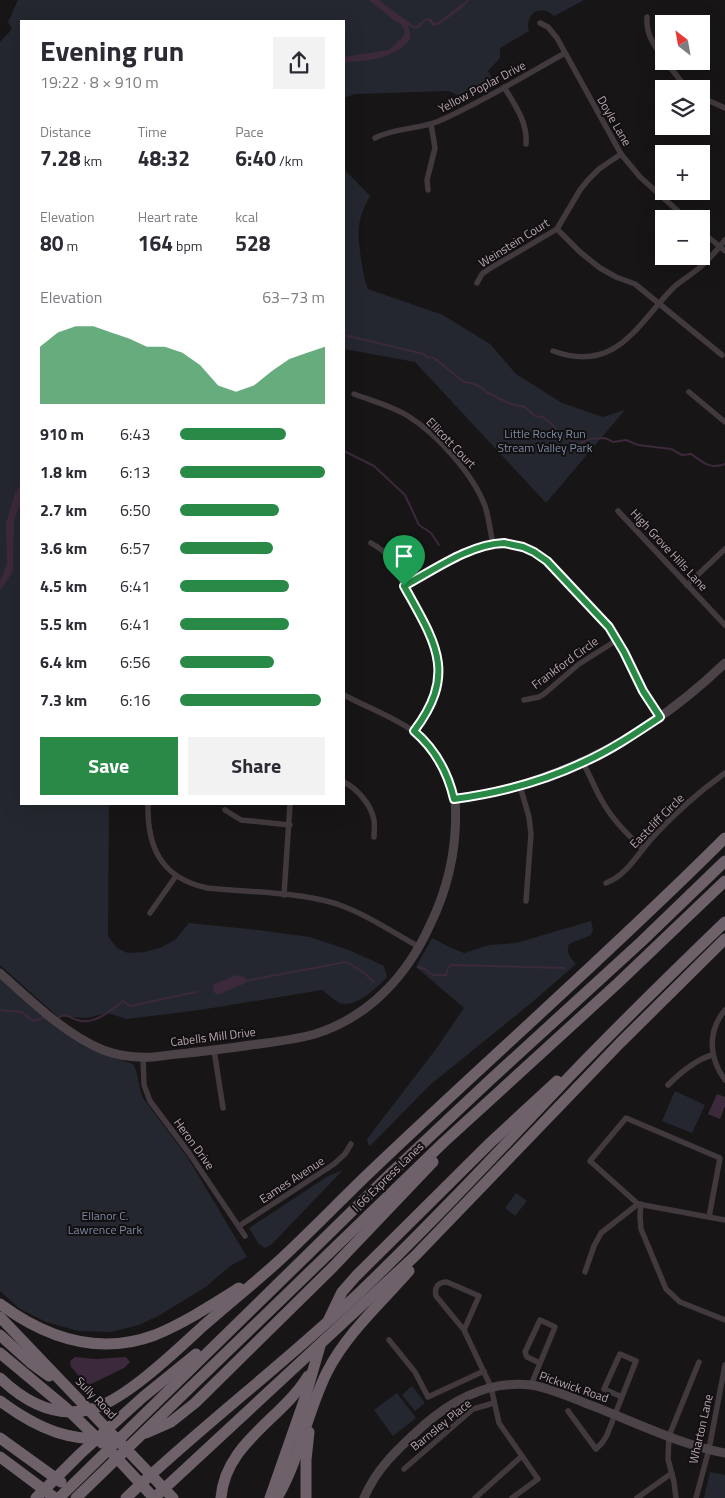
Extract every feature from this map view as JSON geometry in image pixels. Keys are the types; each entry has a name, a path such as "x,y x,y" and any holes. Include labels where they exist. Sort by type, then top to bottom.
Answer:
{"highway":[{"path":"0,1378 22,1397 46,1408 76,1412 104,1404 124,1393 166,1359 290,1250 441,1104 604,956 725,838"},
{"path":"679,906 725,856"},
{"path":"0,1457 57,1498 426,1140 679,906 725,861"},
{"name":"I 66 Express Lanes","path":"76,1498 413,1171 618,983 725,881"},
{"path":"126,1498 174,1454 306,1342 357,1294 466,1186 618,1027 725,922"},
{"path":"0,1353 80,1421 154,1498 386,1284 460,1211 620,1043 725,939"},
{"path":"270,1498 280,1474 307,1383 337,1300 363,1269 532,1103 618,1027"},
{"path":"244,1336 286,1287 500,1081 542,1033"},
{"path":"0,1400 48,1430 70,1437 91,1440 144,1434 164,1426 177,1418 337,1264 508,1083"},
{"path":"276,1498 290,1472 315,1401 331,1365 346,1342 460,1211"},
{"path":"0,1304 31,1326 56,1336 95,1343 133,1341 160,1332 198,1312 242,1286 290,1250"},
{"name":"Sully Road","path":"0,1317 172,1498"},
{"path":"36,1498 80,1454 143,1398 243,1318"},
{"path":"0,1335 31,1363 68,1388"},
{"path":"0,1349 17,1366"},
{"path":"221,1498 226,1476 239,1451 307,1383"},
{"path":"0,1391 28,1416 48,1430"},
{"path":"306,1498 307,1443 315,1401"},
{"path":"0,1438 82,1498"}],"street":[{"path":"647,17 646,29 655,46"},
{"name":"Doyle Lane","path":"540,22 548,26 555,33 621,154 640,176 677,210"},
{"name":"Yellow Poplar Drive","path":"375,138 387,132 431,124 565,53"},
{"path":"672,70 681,80"},
{"path":"504,87 524,124 527,133 526,144"},
{"path":"710,101 725,108"},
{"path":"428,190 427,180 435,148 431,124"},
{"name":"Weinstein Court","path":"477,283 482,274 489,269 557,229 588,180 621,154"},
{"path":"557,229 580,252 600,268 616,277 636,284 722,355"},
{"path":"710,239 725,251"},
{"path":"553,351 564,355 588,357 612,350 634,333 675,287 710,259 725,240"},
{"path":"689,392 725,422"},
{"name":"Ellicott Court","path":"354,394 408,416 430,433 460,464 479,493 487,514 493,544"},
{"name":"High Grove Hills Lane","path":"618,511 725,626"},
{"path":"404,586 473,549 504,543 523,547 542,557 609,627 643,691 660,717"},
{"path":"372,544 386,554 430,634 437,654 437,688 434,699 414,731"},
{"path":"687,584 725,549"},
{"name":"Frankford Circle","path":"524,700 544,694 579,664 617,640"},
{"path":"454,799 520,786 583,763 609,750 660,717 695,691 725,663"},
{"name":"Cabells Mill Drive","path":"0,974 62,1026 82,1039 112,1053 143,1058 303,1037 324,1031 344,1022 372,1004 388,989 411,961 435,916 448,877 455,836 454,799 442,766 428,746 414,731 345,696"},
{"path":"583,763 610,815 642,848"},
{"name":"Eastcliff Circle","path":"606,883 616,880 642,848 678,812 725,773"},
{"path":"345,783 356,790 365,801 374,820 374,837"},
{"path":"520,786 529,816 531,834 526,901"},
{"path":"148,805 150,839 158,855 176,876 192,884 207,888 284,895 324,901 349,909 419,947"},
{"path":"284,895 290,805"},
{"path":"225,810 241,820 290,825"},
{"path":"150,912 176,876"},
{"path":"725,1010 713,1030 712,1054 725,1080"},
{"path":"214,1050 223,1108"},
{"path":"668,1085 694,1062 712,1054"},
{"name":"Heron Drive","path":"143,1058 144,1086 150,1101 181,1141 246,1236"},
{"path":"709,1216 720,1158 626,1118 590,1161 640,1204 725,1220"},
{"name":"Eames Avenue","path":"239,1226 334,1164 342,1158 351,1144"},
{"path":"585,1272 594,1246 601,1233 640,1204"},
{"path":"640,1204 641,1229 666,1290 680,1302 725,1320"},
{"path":"464,1330 479,1296 448,1282 442,1282 435,1290 436,1296 464,1330 491,1387 499,1423 538,1479 512,1498"},
{"path":"531,1385 555,1327 540,1320 525,1352 527,1358 540,1363"},
{"path":"389,1340 415,1372 428,1397 484,1371"},
{"path":"568,1411 596,1449 607,1434 614,1414 622,1397 636,1361 620,1354 604,1389 622,1397"},
{"path":"676,1498 668,1459 669,1436 699,1362"},
{"name":"Wharton Lane","path":"696,1498 709,1449 725,1365"},
{"name":"Pickwick Road","path":"364,1498 384,1464 425,1425 455,1402 479,1390 491,1387 531,1385 553,1391 669,1436 725,1453"},
{"name":"Barnsley Place","path":"404,1469 472,1409 494,1403"},
{"path":"475,1498 522,1456"},
{"path":"637,1498 672,1473"}],"green space":[{"path":"18,0 584,0 554,16 544,10 531,15 528,25 529,31 500,48 500,58 488,71 495,84 463,101 461,97 449,91 355,94 345,98 345,20 20,20 20,805 109,805 108,936 117,948 128,953 160,948 175,940 189,923 310,937 349,950 384,966 387,977 358,1001 344,1004 338,1002 322,990 200,1010 127,1019 107,1013 87,1018 57,1016 0,965 0,42 12,29 8,22"},
{"name":"Little Rocky Run Stream Valley Park","path":"345,170 370,196 362,214 359,231 362,268 368,289 443,315 490,344 516,374 562,403 603,417 625,410 546,503 415,362 345,349"},
{"path":"591,921 593,929 591,935 569,944 568,952 576,964 430,1085 370,1146 367,1139 436,1049 464,1008 416,967 432,938 464,953 489,945 516,943"},
{"name":"Ellanor C. Lawrence Park","path":"0,977 53,1024 76,1041 99,1053 133,1064 143,1098 188,1158 247,1257 230,1266 207,1286 160,1315 139,1325 111,1332 78,1331 46,1322 20,1309 0,1291"},
{"path":"675,1091 705,1105 692,1133 662,1121"},
{"path":"343,1170 271,1245 265,1248 258,1243 249,1228 328,1176"},
{"path":"516,1193 527,1201 515,1216 505,1208"},
{"path":"412,1386 425,1403 415,1411 402,1395"},
{"path":"397,1393 416,1418 393,1436 374,1410"},
{"path":"710,1472 725,1475 725,1498 704,1498"}],"shaded area":[{"path":"369,0 379,0 415,27 426,18 432,19 434,23 437,23 469,0 462,8 438,25 433,26 427,19 418,28 414,29 408,25 410,38 404,46 389,55 370,60 345,62 345,57 389,50 403,37 405,32 401,24"},
{"path":"20,486 20,505 14,520 13,571 0,591 0,581 7,564 6,523 15,493"},
{"path":"237,975 245,977 246,983 217,995 215,993 213,989 214,984"},
{"path":"717,1094 725,1097 725,1106 720,1119 708,1114"},
{"path":"75,1357 96,1359 126,1357 130,1362 124,1368 89,1385 71,1367 70,1361"}],"waterway":[{"path":"345,335 434,358 464,382 476,385 511,404 525,407 535,416 543,417 554,426 557,433 564,435 577,445 589,439 605,438 613,442 626,440 638,445 671,449 682,455 691,454 711,466 725,464"},
{"path":"345,452 374,466 405,495 419,525 431,533 439,545"},
{"path":"245,981 346,962 363,972 374,982"},
{"path":"418,967 425,969 433,975 446,975 448,968 452,965 564,968"},
{"path":"59,1017 66,1016 77,1020 90,1021 108,1013 123,1001 130,1006 196,992"},
{"path":"0,1010 22,1012 33,1021 44,1017"}],"route":[{"path":"512,544 534,552 552,566 609,627 624,652 643,691 660,717 609,750 575,766 520,786 454,799 450,782 442,766 433,752 414,731 434,699 437,688 438,666 434,642 404,586 473,549 485,545 512,544"}]}
